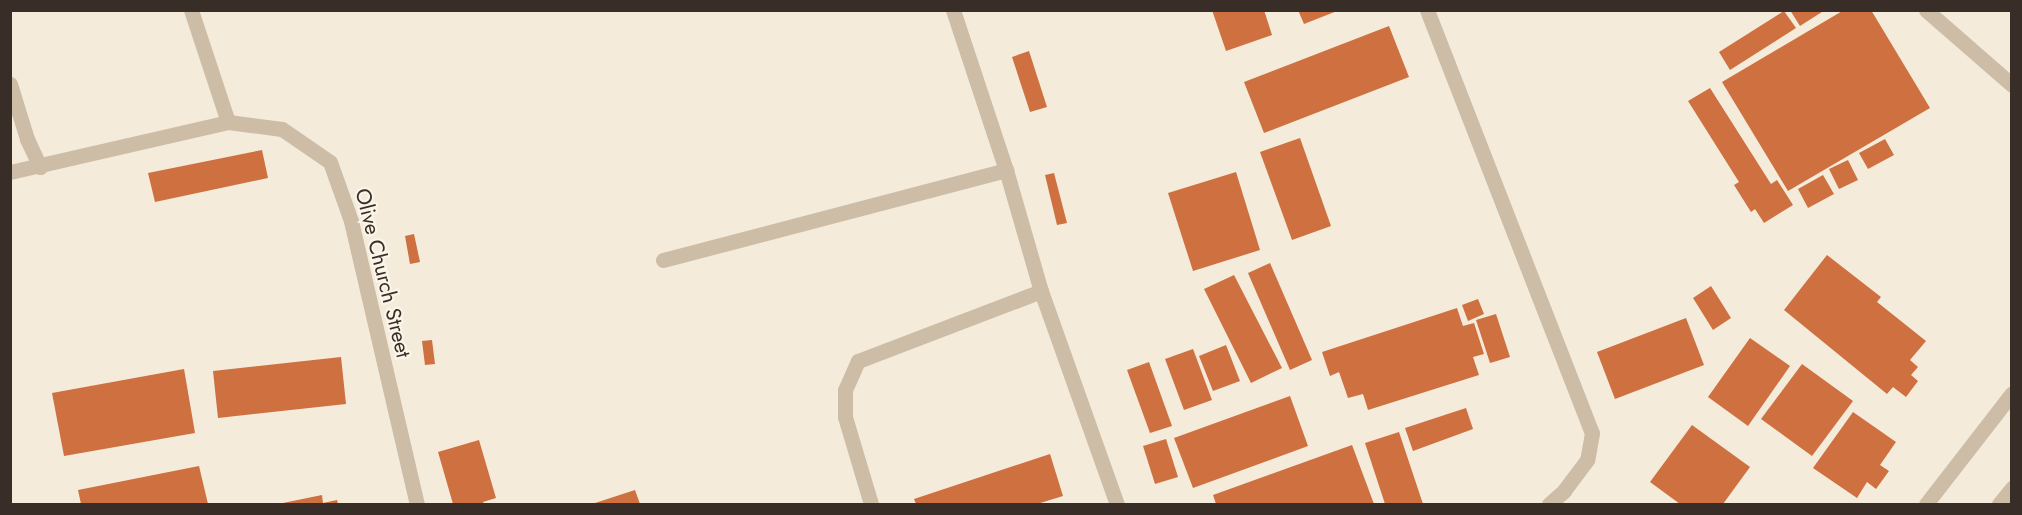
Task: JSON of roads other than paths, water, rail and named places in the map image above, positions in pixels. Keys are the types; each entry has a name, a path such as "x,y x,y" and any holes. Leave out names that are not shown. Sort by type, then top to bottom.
{"street":[{"path":"10,172 40,167 228,122 191,10"},
{"path":"953,10 1006,170 1041,291 1117,504"},
{"path":"1427,10 1592,433 1587,460 1564,490 1549,504"},
{"path":"1926,10 2012,85"},
{"path":"10,84 27,139 40,167"},
{"name":"Olive Church Street","path":"228,122 282,129 330,162 351,221 417,504"},
{"path":"663,260 1006,170"},
{"path":"871,504 845,417 845,390 858,361 908,339 1041,291"},
{"path":"1926,504 2012,393"},
{"path":"1999,504 2012,488"}]}
